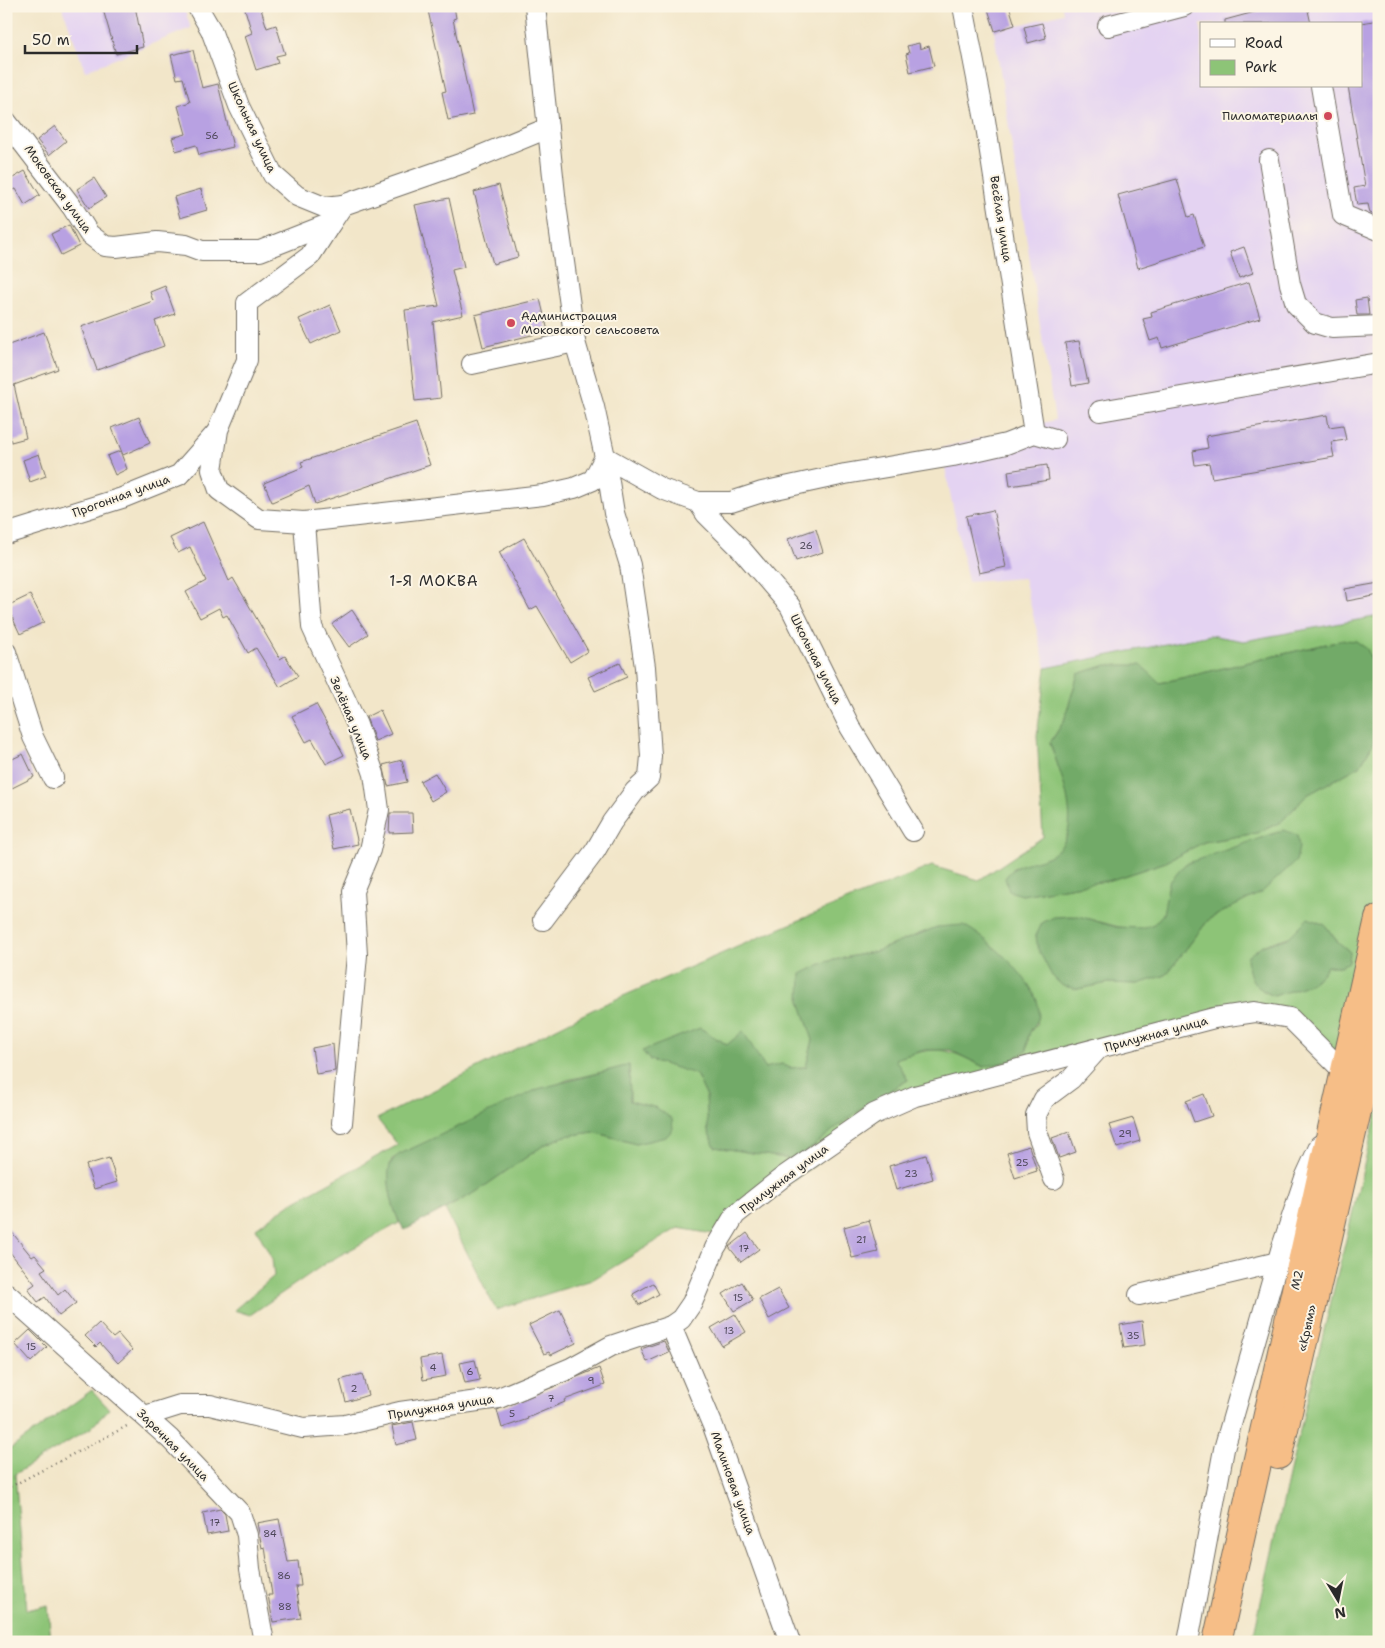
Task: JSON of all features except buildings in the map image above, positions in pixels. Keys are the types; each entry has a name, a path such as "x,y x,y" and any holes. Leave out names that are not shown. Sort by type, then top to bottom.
{"highway":[{"name":"М2","path":"1217,1642 1379,919"},
{"name":"«Крым»","path":"1236,1642 1379,1015"}],"street":[{"name":"Школьная улица","path":"197,6 211,30 239,106 273,175 297,196 324,207 343,205 463,163 548,128"},
{"path":"535,6 556,204 575,342 594,407 605,457 614,513 630,565 645,667 651,756 649,778 635,791 612,822 595,851 543,920"},
{"name":"Весёлая улица","path":"963,6 985,120 1034,433"},
{"path":"1108,26 1184,6"},
{"path":"1321,88 1343,216 1379,230"},
{"name":"Моковская улица","path":"6,121 72,207 89,234 105,246 116,247 158,242 186,245 202,251 260,251 331,223"},
{"path":"1269,160 1290,284 1296,304 1315,323 1332,328 1379,326"},
{"path":"343,205 310,256 247,302 247,360 218,430 212,470 219,490 259,519 304,522 543,495 574,488 593,480 605,457"},
{"path":"472,364 575,342"},
{"path":"1100,412 1379,363"},
{"name":"Прогонная улица","path":"6,534 122,498 179,475 218,430"},
{"path":"605,457 662,489 698,502 731,502 762,492 845,474 998,446 1034,433 1055,439"},
{"name":"Школьная улица","path":"698,502 706,514 741,549 790,606 850,727 913,831"},
{"name":"Зелёная улица","path":"304,522 312,627 356,724 374,774 379,810 370,850 353,891 357,955 342,1123"},
{"path":"6,652 33,737 52,778"},
{"name":"Прилужная улица","path":"145,1416 180,1405 210,1405 303,1428 345,1425 400,1412 499,1398 571,1368 611,1346 671,1326 681,1319 692,1303 716,1248 735,1215 783,1177 874,1114 915,1096 1214,1018 1255,1012 1290,1018 1344,1072"},
{"path":"1054,1179 1037,1132 1036,1115 1044,1099 1071,1079 1099,1048"},
{"path":"1188,1642 1224,1449 1278,1262 1305,1178 1324,1134 1330,1131"},
{"path":"1139,1295 1278,1262"},
{"name":"Заречная улица","path":"6,1293 170,1439 240,1513 247,1535 250,1569 264,1642"},
{"name":"Малиновая улица","path":"671,1326 713,1426 790,1642"}],"path":[{"path":"6,1489 145,1416"}],"shaded area":[{"path":"62,6 183,6 191,28 85,71"},
{"path":"1062,6 1379,6 1379,616 1244,641 1210,635 1046,668 1024,578 968,582 941,448 1055,420 994,32 1063,13"}],"green space":[{"path":"1379,616 1379,712 1377,678 1371,657 1355,643 1343,640 1160,683 1078,674 1064,721 1050,743 1069,803 1068,833 1062,846 1050,856 1013,868 1022,895 1111,880 1166,862 1204,842 1257,833 1281,822 1307,795 1360,766 1375,740 1379,714 1379,926 1346,1067 1275,1006 913,1093 719,1235 678,1228 592,1280 496,1310 445,1209 476,1192 544,1145 565,1136 594,1132 636,1144 657,1108 630,1101 629,1066 567,1080 392,1159 389,1183 399,1223 326,1263 250,1315 234,1310 274,1276 272,1259 256,1228 290,1204 398,1145 377,1119 600,1006 809,916 932,866 979,880 1043,837 1037,735 1046,668 1210,635 1244,641","holes":["1169,883 1262,892 1209,919 1166,975 1137,984 1108,983 1078,989 1063,986 1052,976 1036,936 1048,921 1063,916 1081,917 1119,927 1137,929 1152,926 1163,914","1325,925 1336,940 1350,952 1341,966 1327,966 1323,973 1311,982 1297,989 1274,996 1263,991 1261,946","937,927 1038,1023 1029,1033 1027,1050 984,1067 959,1055 940,1050 931,1050 894,1059 908,1080 850,1117 797,1160 715,1147 708,1131 706,1095 696,1074 700,1028 727,1045 743,1032 765,1069 782,1064 790,1068 806,1067 813,1040 800,1001 825,962 877,951"]},
{"path":"1343,640 1356,641 1367,649 1377,673 1379,714 1375,740 1360,766 1307,795 1281,822 1257,833 1204,842 1166,862 1111,880 1022,895 1009,891 1005,878 1010,872 1015,868 1049,856 1061,846 1067,834 1070,819 1068,803 1065,787 1050,743 1064,721 1078,674 1106,665 1141,665 1160,683"},
{"path":"1284,830 1297,835 1299,847 1296,861 1262,892 1209,919 1166,975 1138,984 1108,983 1078,989 1063,986 1052,976 1038,949 1036,936 1042,923 1054,917 1079,916 1116,927 1142,928 1154,924 1163,914 1169,883 1185,864"},
{"path":"1308,918 1325,925 1336,940 1350,952 1349,962 1341,966 1327,966 1318,978 1297,989 1274,996 1267,993 1253,981 1247,957 1261,946 1288,938"},
{"path":"963,925 985,939 1010,962 1031,988 1037,1001 1039,1012 1038,1020 1028,1037 1027,1050 1010,1061 984,1067 950,1050 925,1050 895,1059 908,1080 850,1117 797,1160 715,1147 708,1131 706,1095 696,1074 650,1060 642,1051 700,1028 727,1045 743,1031 765,1068 782,1064 790,1068 806,1067 813,1040 800,1001 801,974 825,962 877,951 937,927"},
{"path":"629,1065 630,1101 657,1108 672,1119 673,1129 666,1137 636,1144 594,1132 565,1136 544,1145 476,1192 405,1230 401,1225 394,1209 389,1180 390,1165 398,1155 538,1089"},
{"path":"1379,1103 1379,1642 1252,1642 1290,1471"},
{"path":"92,1390 109,1409 91,1428 15,1474 27,1610 48,1605 51,1642 6,1642 6,1452"}],"place":[{"name":"Пиломатериалы","path":"1328,116"},
{"name":"Администрация Моковского сельсовета","path":"511,323"}],"district":[{"name":"1-Я МОКВА","path":"434,581"}]}
